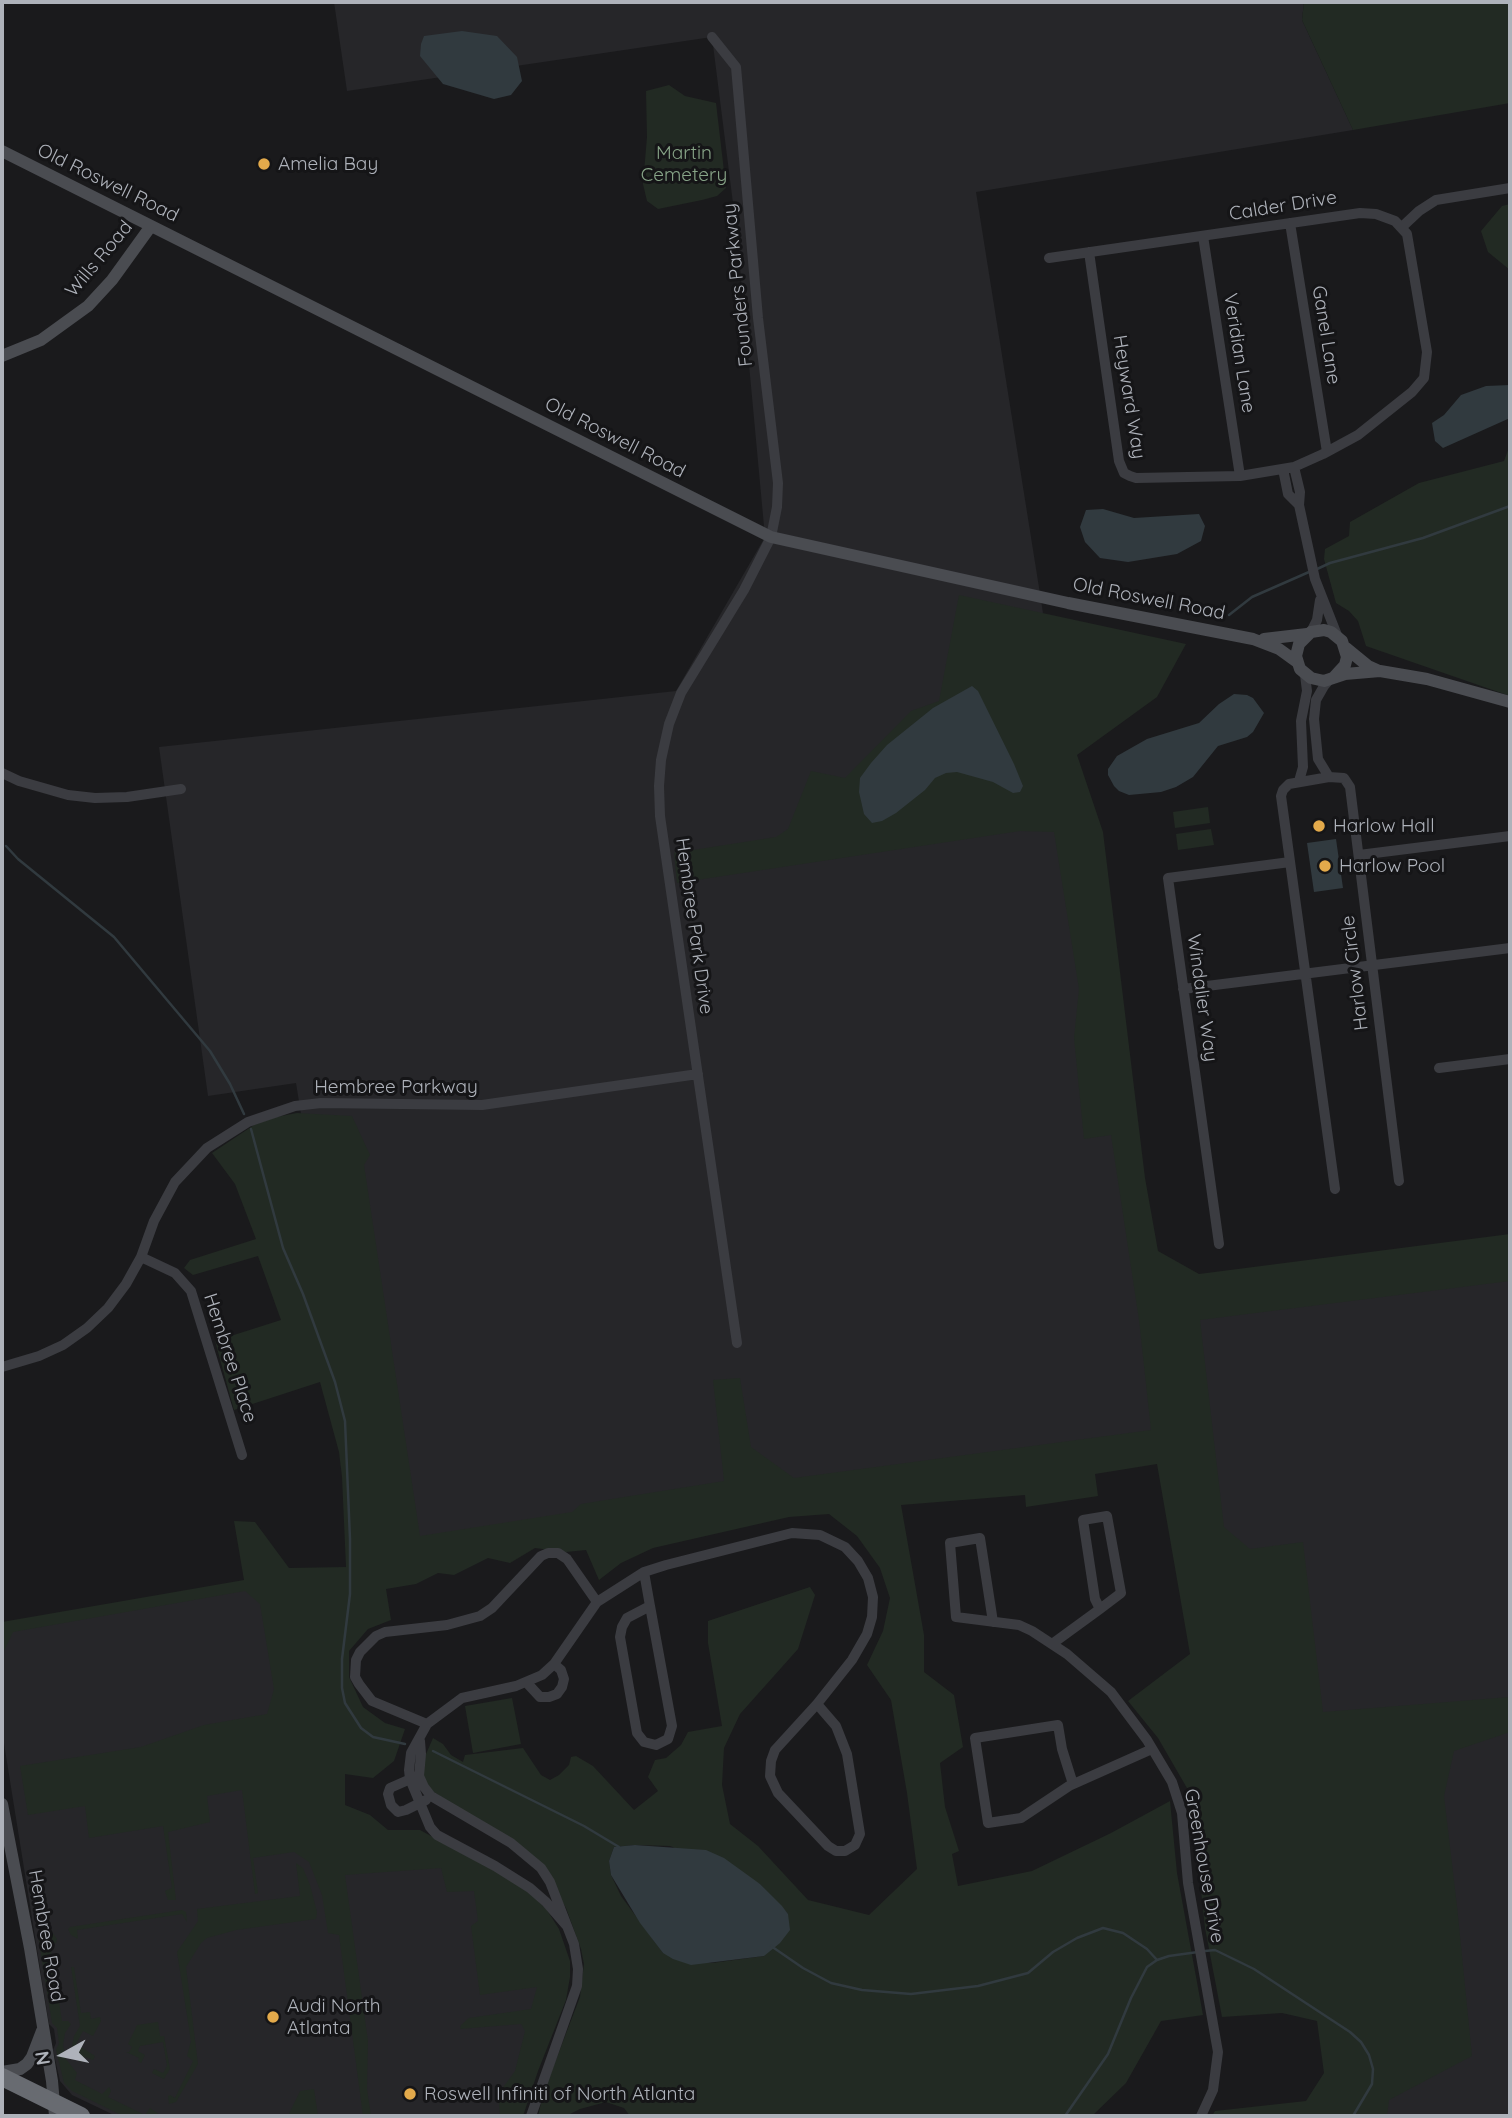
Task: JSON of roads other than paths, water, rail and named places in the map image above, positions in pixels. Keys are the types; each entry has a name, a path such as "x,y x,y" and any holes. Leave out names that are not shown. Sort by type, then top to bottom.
{"highway":[{"path":"2,2077 54,2110 81,2116"}],"street":[{"name":"Founders Parkway","path":"712,37 736,66 758,318 778,483 771,537"},
{"name":"Old Roswell Road","path":"2,151 771,537 1068,603 1253,639 1279,649 1297,663 1305,675"},
{"path":"1402,227 1436,200 1510,188"},
{"name":"Calder Drive","path":"1049,258 1367,212 1395,221 1402,227"},
{"name":"Ganel Lane","path":"1290,223 1326,453"},
{"name":"Wills Road","path":"2,356 41,340 88,306 112,280 151,226"},
{"name":"Heyward Way","path":"1088,252 1119,461 1124,473 1136,478 1240,476 1294,467 1326,453 1358,435 1402,401 1419,384 1426,370 1427,352 1409,243 1402,227"},
{"name":"Veridian Lane","path":"1203,236 1240,476"},
{"path":"1294,467 1300,492 1299,505 1320,596 1337,635 1346,648 1368,666 1380,671 1427,679 1510,702"},
{"path":"1283,469 1288,494 1299,505"},
{"name":"Hembree Park Drive","path":"737,1343 660,816 659,786 661,760 669,724 681,693 744,590 771,537"},
{"path":"1297,663 1298,644 1317,620 1320,596"},
{"name":"Old Roswell Road","path":"1253,639 1286,638 1324,630 1337,635"},
{"path":"1332,678 1345,665 1346,648"},
{"path":"1299,781 1303,767 1301,721 1307,691 1305,675 1317,680 1380,671"},
{"name":"Harlow Circle","path":"1332,678 1324,685 1316,700 1314,719 1318,759 1329,776 1344,778 1350,787 1398,1181"},
{"path":"2,773 19,781 68,795 95,798 127,797 181,789"},
{"path":"1329,776 1286,786 1281,796 1335,1189"},
{"path":"1359,855 1510,836"},
{"name":"Windalier Way","path":"1219,1244 1168,878 1290,862"},
{"path":"1183,989 1510,948"},
{"path":"1439,1068 1510,1059"},
{"name":"Hembree Parkway","path":"2,1367 39,1356 63,1345 87,1328 108,1308 126,1284 141,1257 162,1204 189,1165 226,1133 270,1112 321,1103 482,1105 698,1074"},
{"name":"Hembree Place","path":"141,1257 175,1273 191,1291 242,1455"},
{"path":"1052,1644 1100,1609 1121,1593 1107,1516 1083,1520 1095,1599 1100,1609"},
{"path":"566,1925 530,1888 437,1835 430,1827 414,1778 421,1754 420,1741 427,1724 462,1698 527,1683 542,1675 554,1664 597,1602 644,1572 792,1533 820,1535 845,1548 859,1561 868,1578 873,1597 872,1617 867,1634 852,1660 775,1750 771,1761 770,1776 778,1793 828,1846 836,1851 845,1851 855,1845 860,1834 847,1754 836,1726 817,1703"},
{"name":"Greenhouse Drive","path":"993,1622 980,1538 950,1543 956,1617 993,1622 1019,1625 1052,1644 1111,1692 1153,1749 1178,1796 1188,1883 1217,2044 1217,2072 1213,2090 1201,2116"},
{"path":"427,1724 372,1701 359,1684 355,1676 356,1660 376,1636 385,1632 447,1625 480,1616 492,1608 541,1556 548,1553 558,1553 567,1559 597,1602"},
{"path":"644,1572 672,1726 668,1739 656,1745 644,1742 637,1733 620,1637 628,1618 650,1606"},
{"path":"527,1683 540,1697 549,1698 557,1694 564,1679 561,1670 554,1664"},
{"path":"1073,1784 1058,1725 975,1738 988,1823 1021,1818 1073,1784 1153,1749"},
{"path":"414,1778 431,1796 511,1843 541,1868 550,1882 577,1955 577,1986 531,2116"},
{"path":"414,1778 390,1788 388,1800 394,1809 398,1811 421,1803 431,1796"},
{"name":"Hembree Road","path":"2,1804 30,1948 54,2110"},
{"path":"2,2072 20,2069 27,2064 43,2028"}],"waterway":[{"path":"1315,570 1330,563 1423,538 1510,506"},
{"path":"1229,615 1252,597 1309,572"},
{"path":"6,846 18,859 114,937 210,1051 244,1114"},
{"path":"251,1129 283,1248 335,1382 345,1421 350,1539 350,1594 342,1659 345,1703 361,1728 373,1737 405,1744"},
{"path":"433,1751 584,1826 619,1847"},
{"path":"771,1946 831,1983 862,1990 911,1994 978,1986 1028,1973 1053,1952 1077,1938 1103,1928 1123,1933 1147,1949 1157,1960"},
{"path":"1205,1951 1215,1950 1254,1969 1361,2042 1373,2069 1372,2084 1353,2116"},
{"path":"1065,2116 1108,2054 1147,1967 1169,1956 1198,1952"}],"place":[{"name":"Amelia Bay","path":"264,164"},
{"name":"Harlow Hall","path":"1319,826"},
{"name":"Harlow Pool","path":"1325,866"},
{"name":"Audi North Atlanta","path":"273,2017"},
{"name":"Roswell Infiniti of North Atlanta","path":"410,2094"}],"park label":[{"name":"Martin Cemetery","path":"684,164"}]}
